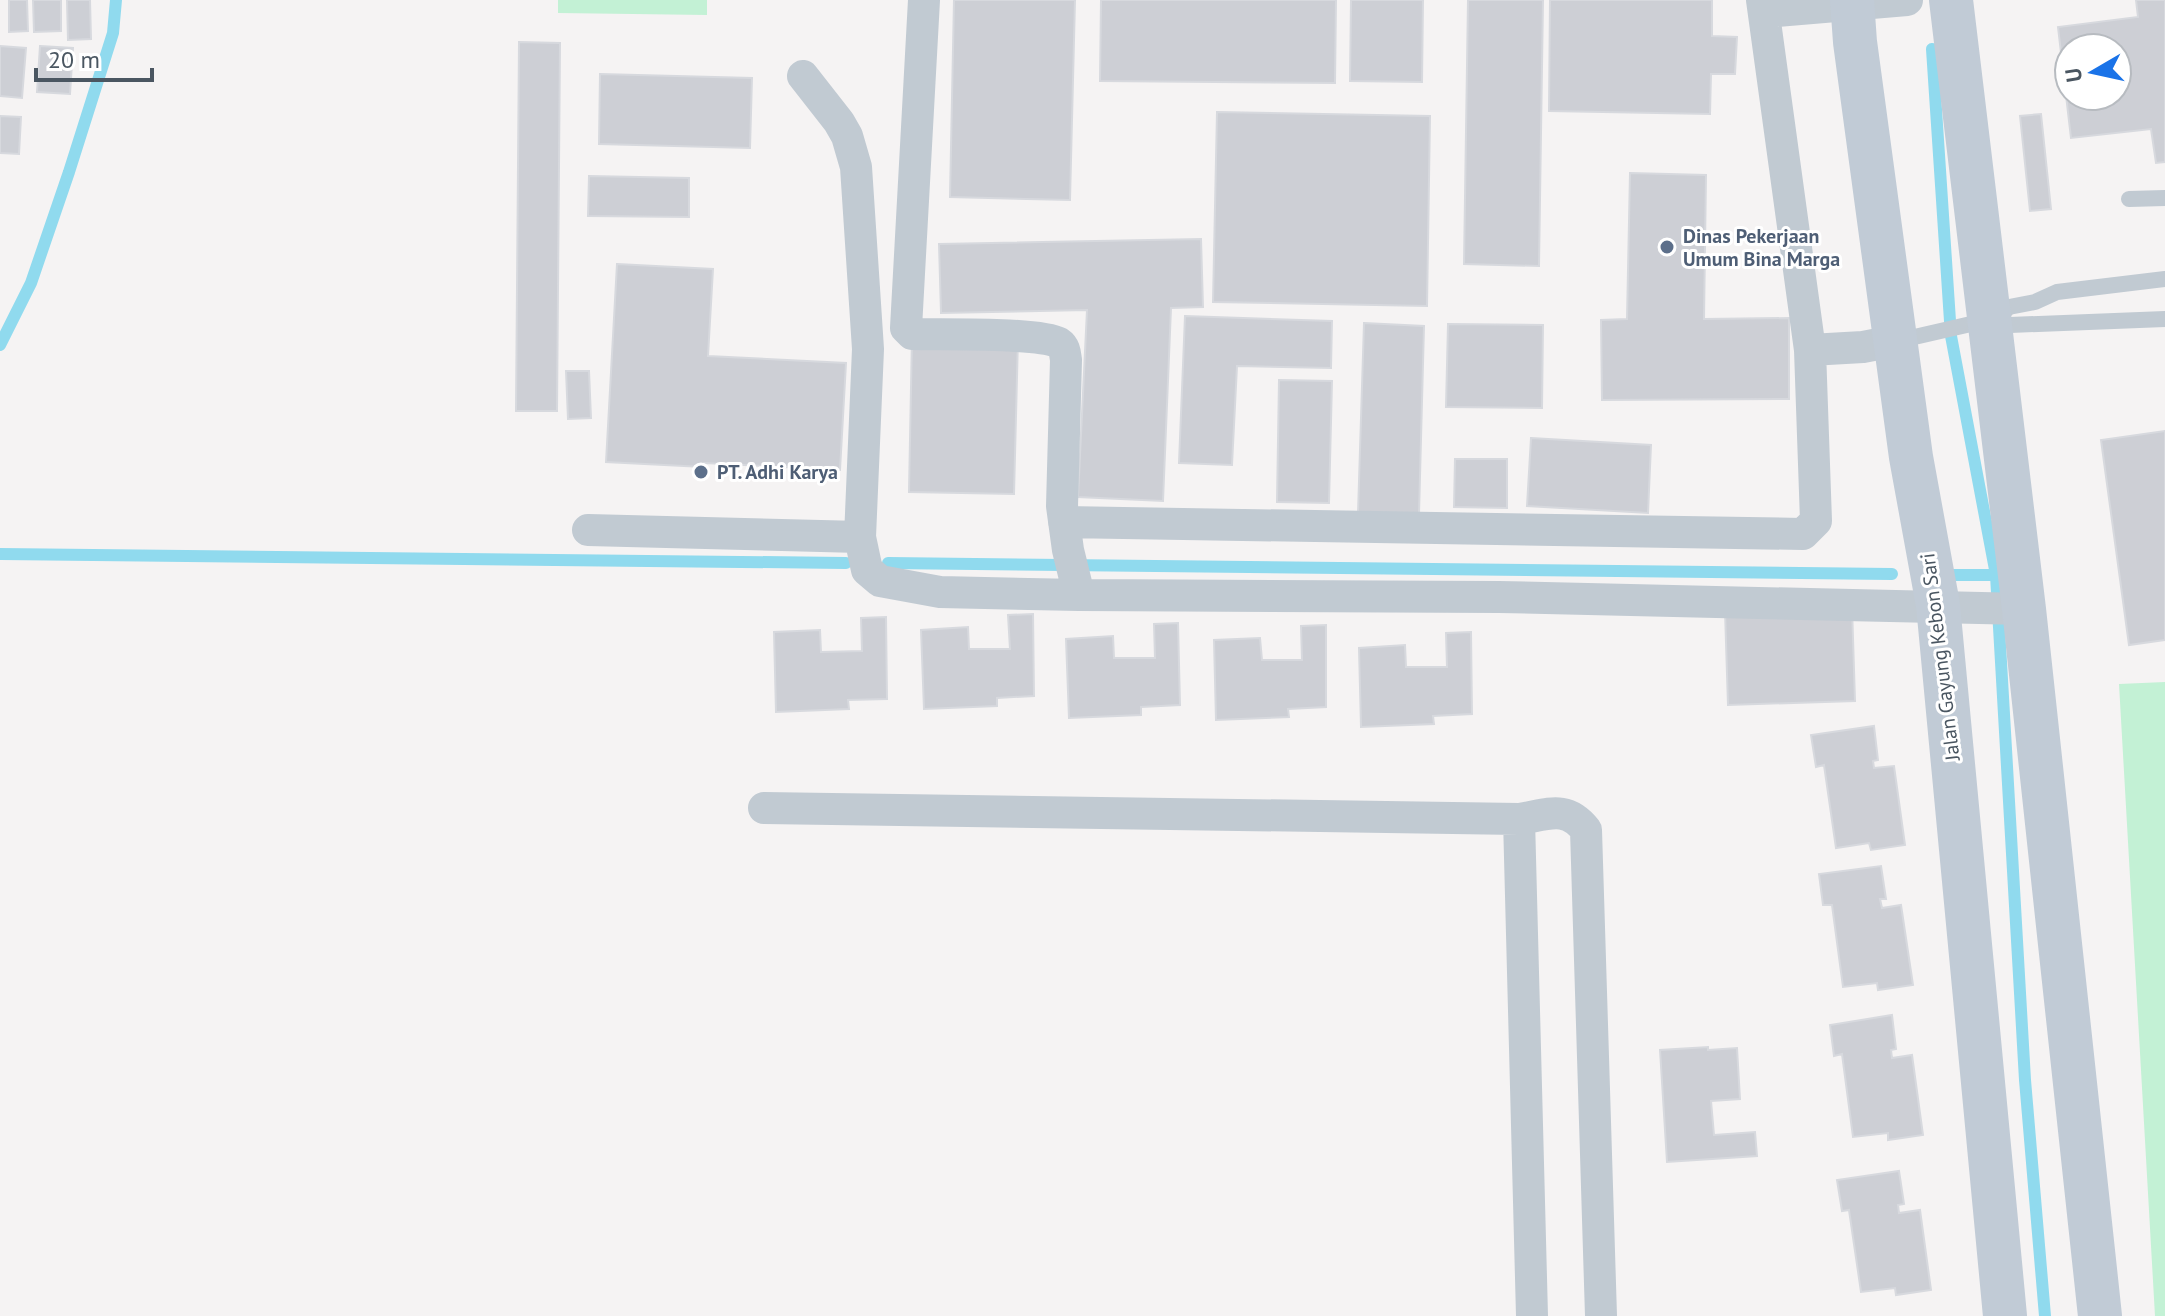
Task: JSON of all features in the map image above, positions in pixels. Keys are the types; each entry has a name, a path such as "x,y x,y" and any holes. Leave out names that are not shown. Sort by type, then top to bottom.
{"main road":[{"path":"1951,0 1996,318 2012,609 2100,1316"},
{"name":"Jalan Gayung Kebon Sari","path":"1872,1 1855,42 1907,338 1911,457 1945,606 2005,1316"}],"street":[{"path":"924,0 906,328 912,334 1018,337 1062,346 1066,360 1062,506 1078,589"},
{"path":"1066,536 1803,534 1816,521 1810,350 1763,6 1872,1"},
{"path":"803,76 839,122 847,136 856,167 868,349 860,537 867,570 880,581 940,592 1078,589 2012,609"},
{"path":"1810,350 1863,347 1907,338"},
{"path":"588,530 860,537"},
{"path":"764,808 1519,819 1566,813 1577,819 1586,830 1601,1316"},
{"path":"1519,819 1532,1316"}],"lane":[{"path":"2129,199 2165,198"},
{"path":"1907,338 1996,318 2057,292 2165,279"},
{"path":"1996,318 2062,324 2165,319"}],"green space":[{"path":"558,0 707,0 707,15 558,13"},
{"path":"2165,682 2165,1316 2155,1316 2119,684"}],"building":[{"path":"9,0 27,0 28,31 9,32"},
{"path":"33,0 61,0 61,31 34,32"},
{"path":"67,0 90,0 91,39 68,40"},
{"path":"954,0 1075,0 1070,200 950,197"},
{"path":"1101,0 1336,0 1335,83 1100,81"},
{"path":"1351,0 1423,0 1422,82 1350,81"},
{"path":"1468,0 1543,0 1539,266 1464,264"},
{"path":"1550,0 1712,0 1712,36 1737,37 1735,74 1711,74 1710,114 1549,111"},
{"path":"2136,0 2165,0 2165,162 2156,163 2151,129 2071,138 2068,112 2133,112 2133,32 2059,32 2058,27 2138,17"},
{"path":"519,42 560,43 557,411 516,411"},
{"path":"0,46 26,48 22,98 0,96"},
{"path":"40,46 73,48 70,94 37,92"},
{"path":"600,74 752,78 750,148 599,144"},
{"path":"1217,112 1430,116 1427,306 1213,302"},
{"path":"2041,114 2051,209 2030,211 2020,116"},
{"path":"0,116 21,117 19,154 0,153"},
{"name":"Dinas Pekerjaan Umum Bina Marga","path":"1630,173 1706,175 1704,319 1789,318 1789,399 1602,400 1601,320 1627,319"},
{"path":"589,176 689,178 689,217 588,216"},
{"path":"1201,239 1203,307 1171,308 1163,501 1078,497 1087,310 941,313 939,244"},
{"path":"617,264 713,269 708,356 846,363 840,470 606,462"},
{"path":"1185,316 1332,321 1331,368 1237,366 1232,465 1179,463"},
{"path":"1364,323 1424,326 1419,514 1358,513"},
{"path":"1448,324 1543,325 1542,408 1446,407"},
{"path":"912,336 1018,338 1014,494 909,492"},
{"path":"566,371 589,371 591,418 568,419"},
{"path":"1279,380 1332,381 1329,503 1277,502"},
{"path":"2165,431 2165,640 2129,645 2101,440"},
{"path":"1531,438 1651,445 1648,513 1527,506"},
{"path":"1455,459 1507,459 1507,508 1454,507"},
{"path":"1852,607 1855,701 1728,705 1725,611"},
{"path":"1033,614 1034,696 997,698 997,706 924,709 921,630 968,627 969,649 1010,649 1008,615"},
{"path":"886,617 887,699 848,700 849,709 776,712 774,632 820,630 821,652 862,651 861,618"},
{"path":"1178,623 1180,705 1141,707 1141,715 1069,718 1066,639 1113,636 1114,658 1155,658 1154,624"},
{"path":"1326,625 1326,707 1288,709 1289,717 1216,720 1214,640 1260,638 1262,660 1302,660 1301,626"},
{"path":"1471,632 1472,714 1433,716 1434,724 1361,727 1359,648 1405,645 1406,667 1447,667 1446,633"},
{"path":"1874,726 1878,760 1873,761 1874,768 1894,766 1905,845 1871,850 1869,843 1836,848 1824,765 1816,767 1811,735"},
{"path":"1881,866 1886,899 1880,899 1882,908 1901,905 1913,985 1878,990 1877,983 1843,987 1832,905 1823,905 1819,874"},
{"path":"1892,1015 1896,1049 1891,1050 1892,1058 1912,1055 1923,1135 1888,1140 1888,1133 1853,1137 1842,1054 1834,1056 1830,1025"},
{"path":"1708,1047 1708,1050 1737,1048 1740,1099 1711,1101 1714,1135 1755,1132 1757,1156 1667,1162 1660,1050"},
{"path":"1899,1171 1904,1204 1898,1205 1899,1213 1920,1210 1931,1290 1896,1295 1895,1288 1861,1292 1849,1210 1842,1211 1837,1180"}],"waterway":[{"path":"0,345 31,283 69,172 113,33 116,0"},
{"path":"1932,49 1951,336 1996,575 2025,1080 2045,1316"},
{"path":"0,554 846,563"},
{"path":"888,563 1892,574"},
{"path":"1951,575 1996,575"}],"place":[{"name":"Dinas Pekerjaan Umum Bina Marga","path":"1667,247"},
{"name":"PT. Adhi Karya","path":"701,472"}]}
